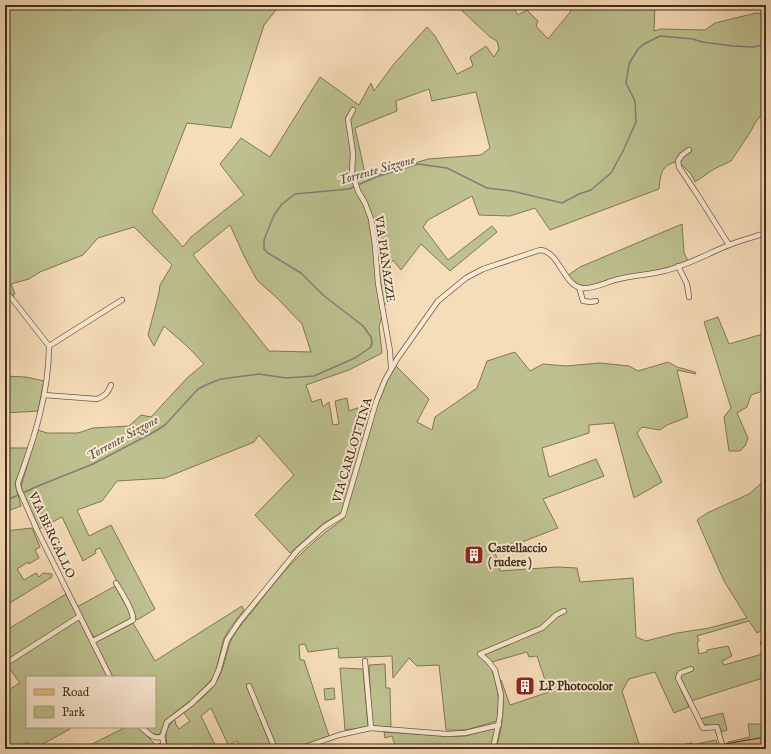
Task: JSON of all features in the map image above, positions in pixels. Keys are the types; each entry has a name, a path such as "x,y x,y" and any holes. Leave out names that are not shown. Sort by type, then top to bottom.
{"main road":[{"path":"722,749 766,741"}],"street":[{"name":"VIA PIANAZZE","path":"353,110 348,119 353,153 352,173 358,191 371,219 378,283 390,351 391,368"},
{"path":"689,150 682,155 678,161 679,167 728,245"},
{"path":"579,287 590,288 619,279 669,270 745,238 766,233"},
{"name":"VIA CARLOTTINA","path":"162,737 167,722 191,704 212,683 219,669 227,640 239,622 297,551 324,527 343,515 376,402 384,380 438,301 472,275 483,269 540,250 551,254 572,282 579,287 583,301 596,301"},
{"path":"678,266 687,284 689,296"},
{"path":"5,292 49,346 122,300"},
{"name":"VIA BERGALLO","path":"49,346 49,358 44,395 37,429 18,484 36,530 110,676"},
{"path":"44,395 97,399 104,396 108,392 111,385"},
{"path":"92,641 133,620 134,616 116,583"},
{"path":"493,749 502,708 501,695 495,670 480,654 542,628 556,615 564,611"},
{"path":"5,664 80,616"},
{"path":"365,661 371,728"},
{"path":"691,669 680,673 678,678 703,728 717,727 722,749"},
{"path":"249,686 274,749"},
{"path":"299,749 339,735 371,728 460,734 499,725"},
{"path":"142,728 152,737 162,737 164,747 152,749"}],"green space":[{"path":"5,5 280,5 264,25 231,128 187,123 152,212 183,247 191,237 244,195 220,164 241,138 270,157 320,77 359,105 371,83 374,91 393,65 427,27 435,36 457,74 473,66 470,57 486,46 494,57 499,49 497,41 490,37 456,5 519,5 514,9 518,15 527,10 538,21 536,26 548,39 571,11 566,5 655,5 654,31 661,29 705,30 715,23 756,13 766,14 766,117 763,113 731,161 714,169 695,182 691,174 678,161 672,163 663,170 661,174 659,189 550,230 535,208 510,216 479,215 472,196 428,220 423,227 448,260 492,226 497,232 450,271 421,244 401,270 393,260 385,271 387,296 379,327 382,353 349,370 306,385 312,402 321,399 323,407 329,402 333,425 339,424 335,401 347,398 349,411 360,407 356,416 363,419 370,404 373,405 351,484 341,513 324,523 290,553 255,515 294,475 259,435 254,442 165,478 117,481 102,501 77,510 89,536 111,525 155,609 137,620 100,548 95,550 96,553 83,561 62,517 39,529 24,497 21,486 38,430 47,433 78,433 93,428 129,426 141,415 151,417 188,377 204,364 188,347 164,326 154,346 148,335 160,285 172,265 134,227 98,238 83,255 40,272 29,279 11,284 15,294 12,297 5,289","holes":["429,89 432,101 476,92 490,148 481,155 428,159 366,178 355,128 397,111 396,101","230,225 257,280 302,324 311,352 269,351 193,255"]},
{"path":"682,224 684,253 689,262 590,288 577,286 567,276 580,267"},
{"path":"718,317 729,344 766,333 766,390 751,395 747,407 737,413 748,438 745,446 740,451 729,451 724,417 731,408 704,322"},
{"path":"515,352 530,371 543,364 566,366 600,363 629,366 638,371 668,362 677,367 695,372 696,374 677,370 688,417 667,425 660,430 642,427 637,433 662,482 634,498 614,423 589,425 589,433 542,448 549,477 596,459 604,476 543,499 558,528 522,542 494,548 500,571 557,567 577,568 580,582 633,578 636,637 646,641 677,633 709,628 747,618 724,581 697,520 707,513 749,494 766,479 766,628 757,633 749,621 697,636 699,641 697,642 699,654 707,652 707,650 728,646 732,656 722,661 724,665 766,653 766,677 691,701 682,680 678,683 689,707 674,713 655,672 629,679 622,691 640,747 637,749 563,749 561,745 544,749 496,749 503,714 499,680 501,680 510,705 549,692 537,656 529,657 527,652 492,662 490,664 498,692 499,706 497,721 466,730 446,730 439,665 417,666 409,658 393,678 392,656 339,658 338,648 308,652 305,644 299,645 300,660 304,660 329,736 292,749 276,749 249,691 272,749 241,749 237,741 231,744 233,749 230,749 211,708 201,716 217,749 167,749 166,731 174,719 179,729 190,721 183,712 201,699 216,683 222,670 230,642 240,627 273,584 294,561 317,539 344,517 371,420 378,400 395,365 429,399 417,422 432,430 435,417 477,388 487,361"},
{"path":"5,376 26,377 44,381 38,411 5,413"},
{"path":"5,448 28,448 15,484 21,506 5,512"},
{"path":"32,528 40,547 35,550 39,558 29,564 28,562 17,569 24,580 36,573 39,577 43,573 52,574 52,577 5,606 5,531"},
{"path":"115,586 132,616 131,618 97,637 93,636 77,607"},
{"path":"66,594 107,676 26,676 26,728 70,729 34,749 31,749 28,742 15,749 5,749 5,692 20,683 7,665 5,667 5,619 10,628"},
{"path":"242,606 244,610 224,638 216,670 212,679 193,699 173,714 159,735 154,735 144,728 156,728 156,676 112,676 95,642 133,623 155,661"},
{"path":"385,664 386,688 390,688 391,727 372,726 369,665"},
{"path":"340,668 363,669 368,727 345,730"},
{"path":"334,688 335,699 325,700 324,689"},
{"path":"723,713 727,730 721,732 719,725 705,725 700,719"},
{"path":"748,724 766,724 766,737 727,744 728,742 750,737"},
{"path":"124,728 139,728 156,745 148,749 82,749"},
{"path":"496,728 490,749 396,749 392,736 385,738 384,732 466,736"},
{"path":"716,740 717,745 697,749 687,749 686,744 692,743 692,745"}],"waterway":[{"name":"Torrente Sizzone","path":"5,501 93,464 154,432 165,425 198,389 208,384 221,379 259,374 286,378 314,376 355,358 371,347 371,337 363,326 323,295 301,273 264,249 264,240 274,215 282,204 295,194 349,189 376,177 418,164 447,168 487,188 512,191 562,203 579,194 591,190 611,173 623,151 636,122 635,101 626,83 629,64 638,49 644,44 660,36 693,39 702,42 733,46 753,47 766,44"}],"place":[{"name":"Castellaccio ( rudere )","path":"474,555"},
{"name":"LP Photocolor","path":"525,686"}]}
